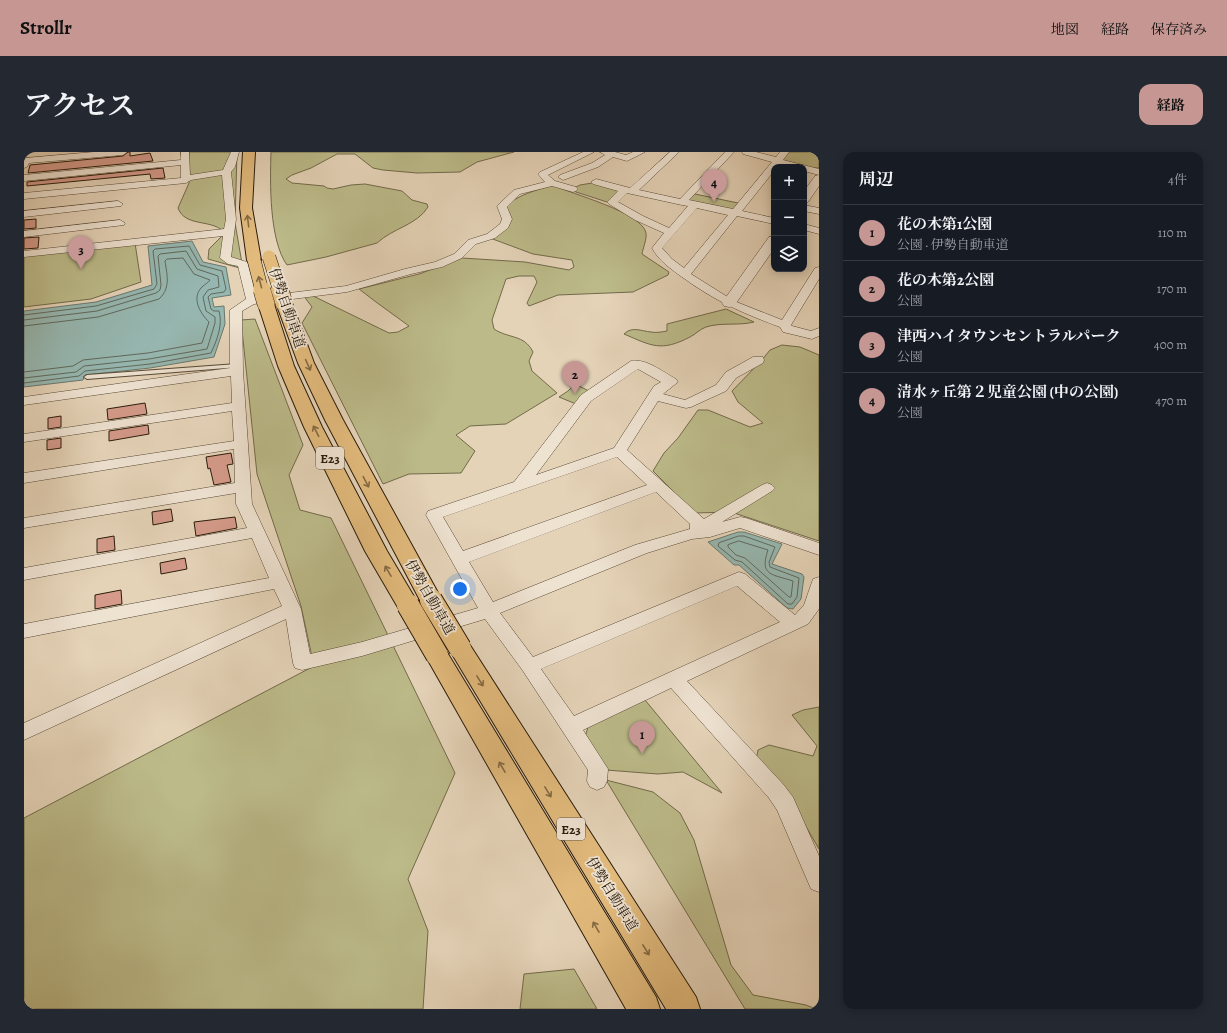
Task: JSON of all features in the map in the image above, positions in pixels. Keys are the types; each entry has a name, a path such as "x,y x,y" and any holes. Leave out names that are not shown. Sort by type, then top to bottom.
{"highway":[{"name":"伊勢自動車道","path":"248,152 246,208 254,260 286,366 313,427 376,551 408,605 448,651 684,1009"},
{"name":"伊勢自動車道","path":"268,251 267,303 306,363 334,420 431,600 448,651 644,1009"}],"street":[{"path":"24,165 26,161 123,152"},
{"path":"185,152 186,178"},
{"path":"24,196 186,180 186,178 226,172 230,167 235,152"},
{"path":"573,189 552,183 545,178 543,174 590,152"},
{"path":"563,177 595,165 608,153 627,158 641,152"},
{"path":"670,232 639,218 612,202 675,152"},
{"path":"682,202 730,152"},
{"path":"746,152 786,164"},
{"path":"685,274 785,152"},
{"path":"24,178 185,162"},
{"path":"807,169 819,172"},
{"path":"226,172 231,212 225,258 232,262 243,264 267,303"},
{"path":"807,195 819,178"},
{"path":"596,182 771,220"},
{"path":"552,183 520,191 513,195 502,206 507,219 504,226 491,236 475,240 461,254 443,263 409,271 348,289 316,292 267,303 246,303 236,310 238,406 244,504 296,619 302,663 362,649 489,611 641,550 694,532 767,488"},
{"path":"117,186 122,243"},
{"path":"24,214 118,204"},
{"path":"695,204 657,248 666,260 729,303 785,325 787,329 812,335 819,332"},
{"path":"807,209 819,211"},
{"path":"24,234 120,223"},
{"path":"807,228 819,231"},
{"path":"24,254 229,232"},
{"path":"729,303 771,244"},
{"path":"785,325 819,270"},
{"path":"655,396 686,404 721,388 731,376 758,360"},
{"path":"520,486 586,398 621,373 636,364 671,382 659,389 619,450 520,486 434,515 489,611 529,666 598,768 597,780"},
{"path":"24,401 237,368"},
{"path":"24,438 238,406"},
{"path":"24,478 240,444"},
{"path":"619,450 698,522 694,532"},
{"path":"24,523 244,486"},
{"path":"460,559 658,486"},
{"path":"694,532 710,532 740,522 819,549"},
{"path":"24,574 257,532"},
{"path":"529,666 739,578 793,624"},
{"path":"24,631 280,582"},
{"path":"570,727 802,619 815,604 819,583"},
{"path":"24,732 292,609"},
{"path":"674,679 776,791 785,804 819,881"}],"lane":[{"path":"87,377 237,368"}],"shaded area":[{"path":"189,152 237,152 235,223 243,269 208,259 209,249 221,237 223,231 218,227 186,218 181,214 178,208 189,183"},
{"path":"271,152 514,152 477,162 460,172 417,173 373,168 355,154 337,154 311,168 292,175 286,179 292,183 324,186 333,189 365,184 402,191 412,200 427,204 428,207 418,218 377,243 326,257 287,265 281,254 274,226 271,194"},
{"path":"789,152 819,152 819,168 811,168 807,167 807,164 796,164 782,160"},
{"path":"592,183 620,191 607,202 570,190 580,185"},
{"path":"553,185 605,204 620,211 642,225 646,235 642,254 669,272 668,275 633,292 558,295 529,306 527,303 537,282 534,276 519,276 506,279 492,320 494,329 521,339 529,346 533,352 529,361 532,371 557,393 506,424 470,426 456,435 475,451 461,473 409,474 383,484 302,323 312,307 303,295 309,294 389,333 398,332 409,326 359,289 419,274 462,258 525,262 569,270 574,267 572,260 533,254 490,238 503,230 504,213 509,204 520,197"},
{"path":"695,194 738,203 733,210 690,202 688,200"},
{"path":"135,243 141,282 91,299 24,307 24,256"},
{"path":"726,309 754,322 706,327 680,342 664,346 657,346 642,342 624,334 630,330 655,332 667,331 667,324"},
{"path":"255,319 303,445 289,475 300,510 331,518 455,773 408,879 428,931 423,1009 24,1009 24,818 314,666 301,606 257,474 241,320"},
{"path":"782,345 800,347 819,355 819,541 731,512 695,513 653,471 664,453 678,438 698,410 708,410 750,427 763,423 738,402 732,391 770,350"},
{"path":"575,384 589,391 576,404 559,397 568,391"},
{"path":"645,700 722,793 683,772 658,774 606,770 585,737 588,727"},
{"path":"819,707 819,849 787,794 756,760 758,750 769,745 813,756 817,746 792,715 803,710"},
{"path":"606,780 653,792 680,813 694,840 731,965 753,995 806,1005 816,1009 745,1009"},
{"path":"574,969 597,1009 520,1009 524,974"}],"water":[{"path":"192,241 203,262 226,267 231,295 212,298 214,307 224,306 225,324 214,357 150,368 85,375 83,380 24,387 24,311 96,302 152,285 148,246"},
{"path":"738,532 744,532 782,544 772,564 802,574 804,577 801,599 793,609 787,608 739,565 734,565 708,542"}],"building":[{"path":"130,152 130,156 150,153 153,161 28,173 30,165 123,156"},
{"path":"163,168 165,178 151,179 150,174 27,186 27,182"},
{"path":"36,219 36,228 24,229 24,220"},
{"path":"39,237 38,248 24,249 24,238"},
{"path":"145,403 147,414 108,420 107,409"},
{"path":"61,416 61,427 48,429 48,418"},
{"path":"148,425 149,434 109,441 109,431"},
{"path":"61,438 61,448 47,450 47,440"},
{"path":"231,453 233,464 227,465 231,482 214,485 210,468 208,469 206,457"},
{"path":"171,509 173,521 153,525 152,512"},
{"path":"235,517 237,528 196,536 194,522"},
{"path":"114,536 115,550 97,553 97,539"},
{"path":"185,558 187,569 161,574 160,563"},
{"path":"121,590 122,604 95,609 95,595"}],"place":[{"name":"清水ヶ丘第２児童公園 (中の公園)","path":"714,202"},
{"name":"津西ハイタウンセントラルパーク","path":"81,269"},
{"name":"花の木第2公園","path":"575,394"},
{"name":"花の木第1公園","path":"642,754"}]}
